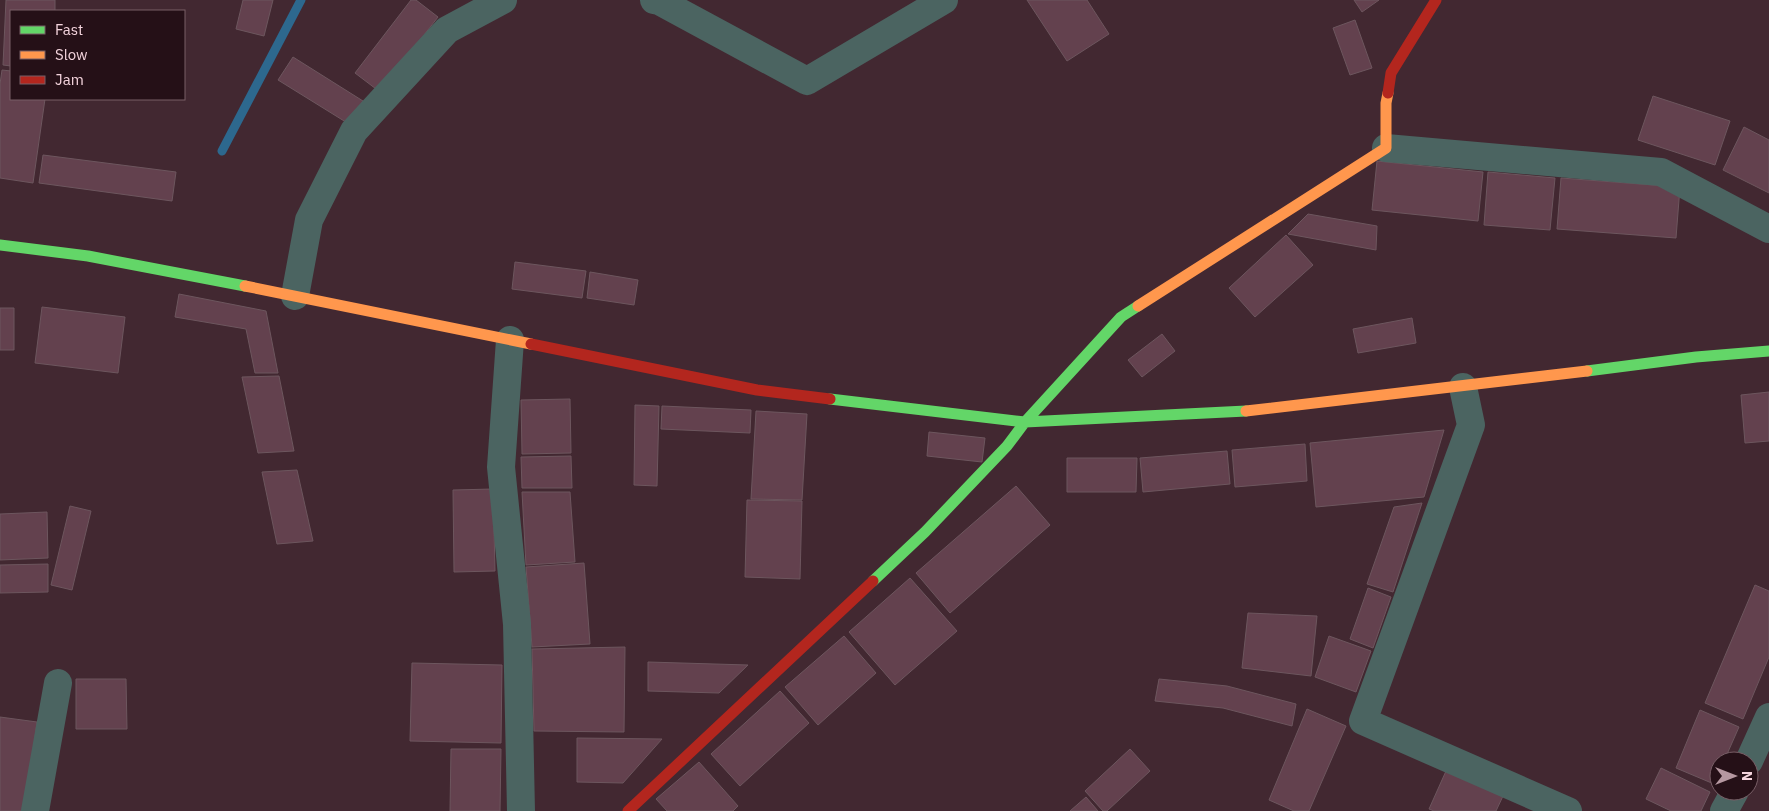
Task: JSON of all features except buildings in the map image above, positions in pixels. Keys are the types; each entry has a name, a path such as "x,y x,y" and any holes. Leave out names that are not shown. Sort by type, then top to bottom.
{"main road":[{"path":"628,811 925,532 1007,446 1026,422 1121,317 1386,148 1386,103 1391,73 1436,0"},
{"path":"0,245 88,256 757,390 1026,422 1233,413 1463,387 1696,357 1769,351"}],"street":[{"path":"295,296 310,220 354,131 447,30 503,0"},
{"path":"654,0 808,80 944,0"},
{"path":"1386,148 1661,172 1769,229"},
{"path":"510,340 501,467 517,624 521,811"},
{"path":"1463,387 1471,425 1363,721 1568,811"},
{"path":"36,811 58,683"},
{"path":"1754,751 1769,717"}],"waterway":[{"path":"222,151 301,0"}],"traffic: fast":[{"path":"0,245 88,256 245,286"},
{"path":"873,581 925,532 1007,446 1025,422 1121,317 1138,306"},
{"path":"1587,371 1696,357 1769,351"},
{"path":"830,399 1025,422 1246,411"}],"traffic: slow":[{"path":"1138,306 1386,148 1386,103 1388,93"},
{"path":"245,286 531,344"},
{"path":"1246,411 1587,371"}],"traffic: jam":[{"path":"1388,93 1391,73 1436,0"},
{"path":"531,344 757,390 830,399"},
{"path":"628,811 873,581"}]}
